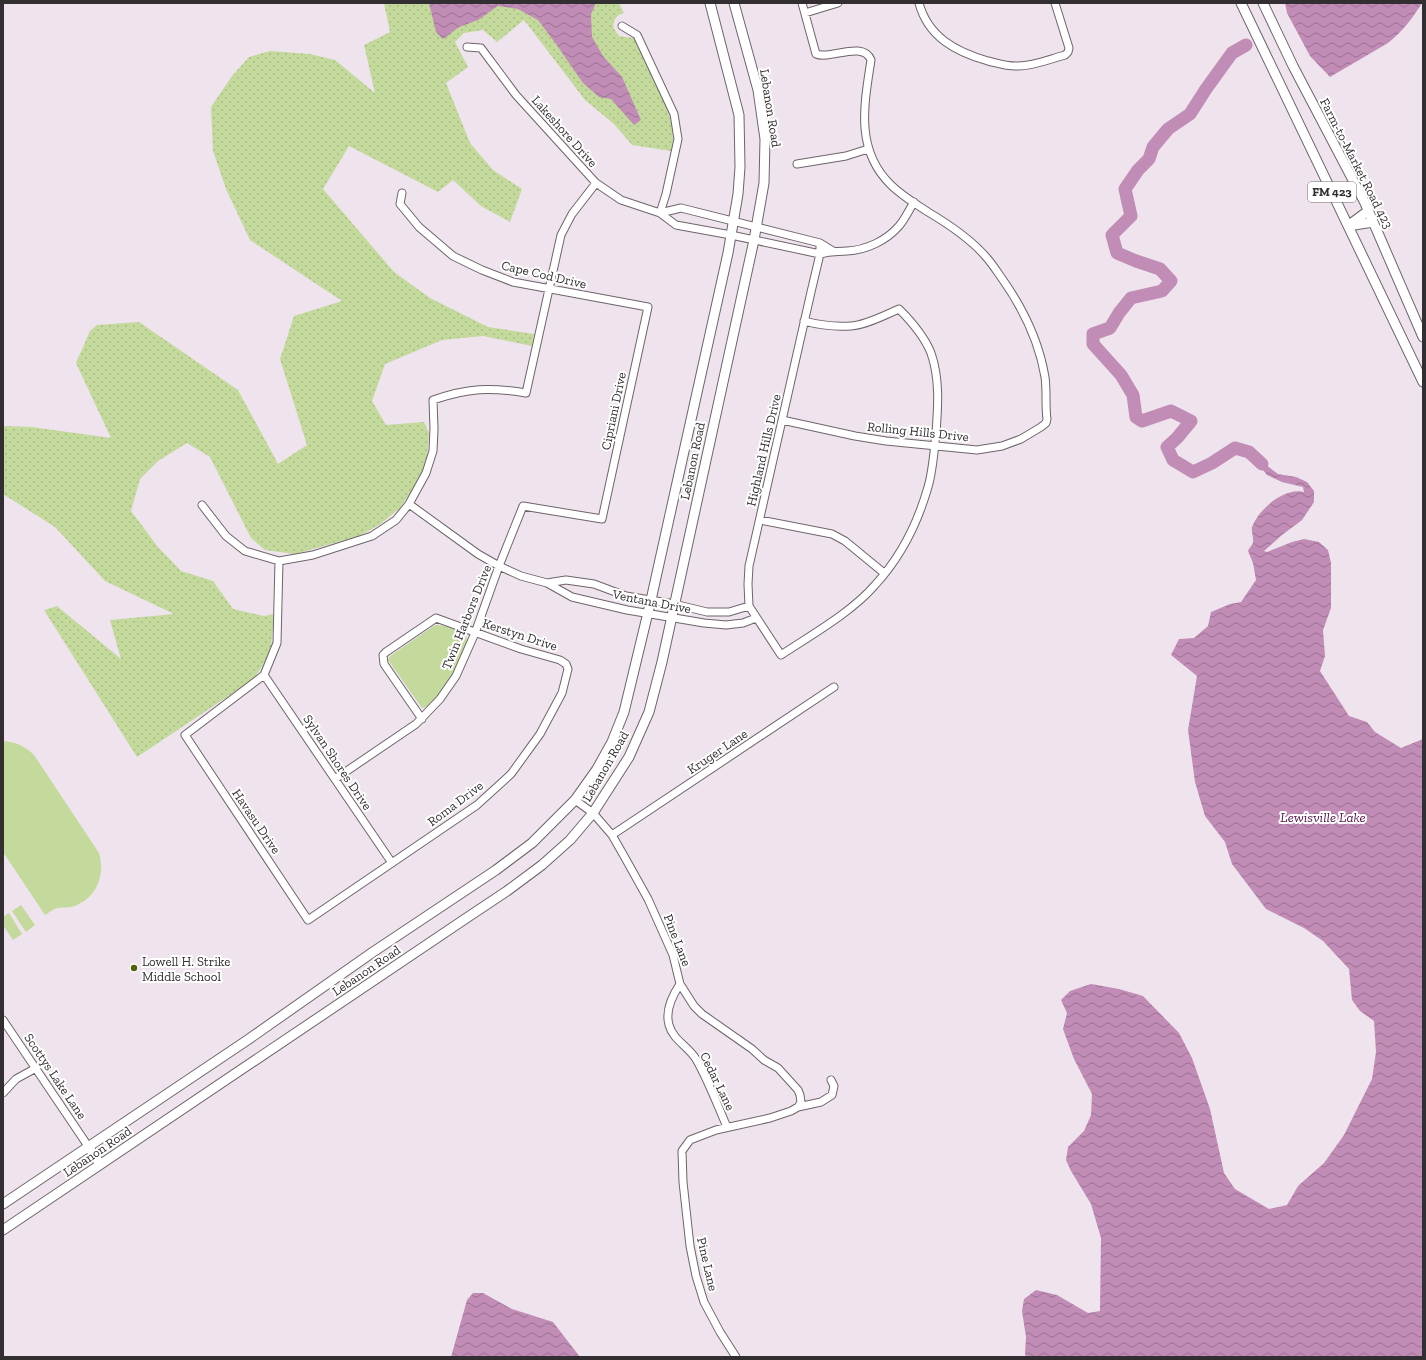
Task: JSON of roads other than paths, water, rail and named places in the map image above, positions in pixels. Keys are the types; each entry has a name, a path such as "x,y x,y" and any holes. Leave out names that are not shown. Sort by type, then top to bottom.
{"main road":[{"name":"Lebanon Road","path":"3,1204 246,1041 373,952 496,870 532,843 576,800 598,769 612,742 624,712 648,614 731,235 738,194 740,166 739,115 710,3"},
{"name":"Lebanon Road","path":"3,1230 507,891 542,865 570,840 593,813 629,757 649,712 662,662 757,228 764,183 765,139 758,90 734,3"},
{"name":"FM 423","path":"1241,3 1423,382"},
{"name":"Farm-to-Market Road 423","path":"1263,3 1293,66 1368,211 1423,337"},
{"path":"1348,226 1368,211"},
{"path":"1348,226 1373,222"},
{"path":"88,1146 100,1164"}],"street":[{"path":"802,3 816,54 820,56 856,51 867,54 871,60 864,112 864,128 868,149 876,167 891,185 914,202"},
{"path":"805,13 838,3"},
{"path":"919,3 924,17 933,31 949,45 968,56 1004,65 1016,66 1026,66 1066,56 1069,48 1055,3"},
{"path":"622,26 637,35 674,114 678,139 666,194 660,213"},
{"name":"Lakeshore Drive","path":"467,47 481,48 516,95 596,183 621,200 660,213 676,226 731,235 820,254 833,251 862,249 882,240 899,226 914,202"},
{"path":"797,164 846,156 868,149"},
{"path":"202,505 226,536 245,551 279,561 313,555 372,536 396,520 409,504 426,473 433,451 434,429 432,400 455,392 480,389 501,389 526,393 561,235 572,214 596,183"},
{"name":"Cape Cod Drive","path":"402,193 400,204 419,227 453,256 482,270 512,282 648,307"},
{"name":"Rolling Hills Drive","path":"782,420 855,436 886,441 977,450 1002,446 1021,439 1046,423 1045,378 1038,346 1027,319 1016,299 988,259 973,242 914,202"},
{"path":"660,213 681,208 820,243 833,251"},
{"name":"Highland Hills Drive","path":"820,243 820,254 749,566 749,606 781,655 853,606 884,574"},
{"name":"Cipriani Drive","path":"523,506 602,519 648,307"},
{"path":"760,520 832,534 845,541 884,574 899,554 916,520 928,487 938,405 937,376 930,351 913,324 899,309 873,320 852,326 819,325 804,321"},
{"name":"Ventana Drive","path":"409,504 478,554 499,566 521,576 547,583 572,597 648,614 704,624 743,623 756,618"},
{"name":"Twin Harbors Drive","path":"335,779 422,718 440,699 456,676 475,633 499,566 523,506"},
{"path":"264,675 277,643 279,561"},
{"name":"Ventana Drive","path":"547,583 566,580 594,584 626,596 674,604 707,612 729,612 749,606"},
{"name":"Kerstyn Drive","path":"422,718 384,664 383,655 436,618 521,649 560,660 566,664"},
{"name":"Roma Drive","path":"308,920 477,805 511,774 540,734 562,693 568,669 566,664"},
{"name":"Havasu Drive","path":"264,675 185,735 308,920"},
{"name":"Sylvan Shores Drive","path":"264,675 392,863"},
{"name":"Kruger Lane","path":"612,835 834,687"},
{"name":"Pine Lane","path":"576,800 593,813 612,835 642,887 673,955 680,984 694,1006 702,1014 764,1060 778,1068 792,1082 800,1095 801,1102 798,1107"},
{"name":"Cedar Lane","path":"680,984 670,1004 668,1024 672,1033 695,1057 709,1084 727,1127"},
{"name":"Scottys Lake Lane","path":"3,1020 88,1146"},
{"path":"3,1093 16,1079 36,1068"},
{"name":"Pine Lane","path":"736,1357 720,1332 704,1302 696,1276 690,1246 683,1182 682,1151 690,1140 727,1127 770,1118 798,1107 821,1102 830,1097 834,1086 831,1080"}],"water":[{"path":"429,3 596,3 591,14 592,37 603,56 622,77 641,120 634,125 611,99 599,97 583,83 538,20 518,9 498,6 478,20 459,27 443,39 436,32"},
{"path":"1285,3 1422,3 1407,24 1388,43 1330,77 1310,56 1287,13"},
{"name":"Lewisville Lake","path":"1249,452 1278,474 1296,477 1307,482 1314,491 1314,502 1302,520 1264,551 1267,552 1304,539 1319,542 1328,550 1331,563 1331,608 1323,630 1325,656 1320,671 1349,716 1367,722 1375,732 1401,748 1423,739 1423,1357 1026,1357 1026,1337 1022,1311 1024,1299 1036,1290 1057,1295 1088,1313 1100,1311 1101,1238 1091,1204 1066,1160 1068,1147 1084,1131 1091,1115 1092,1094 1074,1059 1063,1029 1067,1013 1061,1000 1070,991 1091,984 1119,989 1143,996 1179,1033 1192,1058 1210,1109 1224,1173 1235,1189 1269,1209 1287,1205 1298,1186 1324,1163 1344,1135 1372,1079 1376,1052 1374,1021 1360,1011 1352,1000 1349,969 1323,941 1304,928 1266,909 1232,864 1225,842 1205,816 1195,782 1188,730 1197,676 1171,655 1179,639 1194,638 1208,626 1211,612 1230,604 1241,602 1256,580 1253,563 1248,551 1253,543 1252,527 1260,513 1281,496 1296,491 1304,492 1303,487 1282,482 1267,475"},
{"path":"473,1293 483,1293 512,1309 553,1322 580,1357 451,1357 467,1300"}],"waterway":[{"path":"1246,45 1232,53 1190,114 1168,129 1153,147 1149,159 1138,170 1125,189 1131,216 1112,235 1117,253 1160,269 1171,281 1162,291 1131,298 1119,313 1110,328 1093,334 1093,344 1121,375 1133,395 1136,417 1142,421 1171,411 1191,421 1177,438 1167,447 1173,460 1193,472 1212,463 1235,448 1249,452 1262,464"}],"place":[{"name":"Lowell H. Strike Middle School","path":"134,968"}]}
